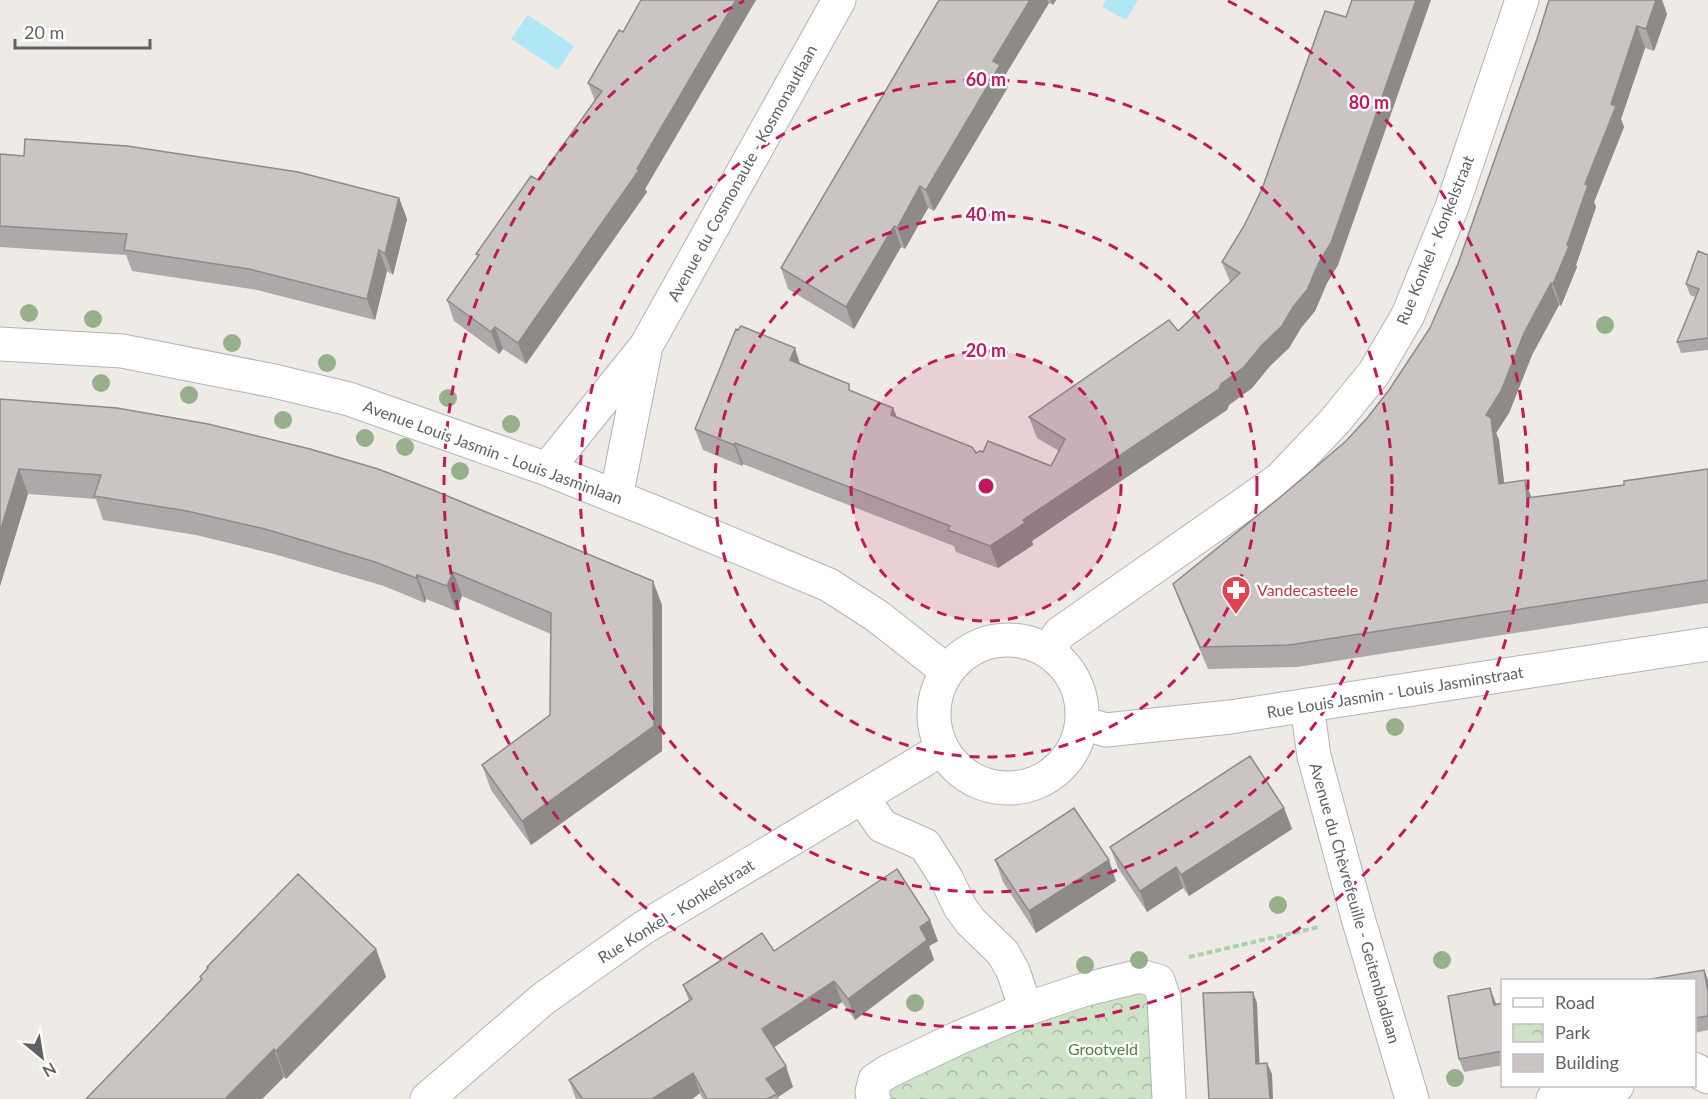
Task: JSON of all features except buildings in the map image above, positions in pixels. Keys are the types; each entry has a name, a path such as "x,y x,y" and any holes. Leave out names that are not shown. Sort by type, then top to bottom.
{"street":[{"name":"Avenue du Cosmonaute - Kosmonautlaan","path":"547,469 646,346 839,0"},
{"name":"Rue Konkel - Konkelstraat","path":"1047,651 1060,633 1280,479 1335,422 1374,373 1408,315 1452,207 1522,0"},
{"name":"Avenue Louis Jasmin - Louis Jasminlaan","path":"0,344 122,351 274,381 349,399 547,469 829,585 877,616 947,671"},
{"name":"Avenue du Cosmonaute - Kosmonautlaan","path":"616,496 646,346"},
{"path":"1004,639 1026,642 1047,651 1064,664 1076,681 1082,702 1083,723 1076,746 1063,766 1044,780 1022,788 998,788 976,782 956,768 942,749 935,730 933,709 938,689 947,671 963,655 982,644 1004,639"},
{"name":"Rue Louis Jasmin - Louis Jasminstraat","path":"1083,723 1106,730 1230,717 1708,644"},
{"name":"Avenue du Chèvrefeuille - Geitenbladlaan","path":"1307,705 1314,756 1358,918 1412,1099"},
{"name":"Rue Konkel - Konkelstraat","path":"427,1099 543,999 643,928 942,749"},
{"path":"862,797 882,826 925,845 946,878 960,907 971,922 1003,953 1013,971 1026,1009"},
{"path":"874,1099 875,1080 956,1039 1026,1009 1083,990 1140,976 1158,981 1164,998 1169,1099"},
{"path":"1553,1099 1612,1087"}],"path":[{"path":"1158,981 1173,965 1188,958 1358,918"}],"green space":[{"name":"Grootveld","path":"1142,992 1149,996 1159,1099 886,1099 888,1085 1039,1014"}],"water":[{"path":"1106,0 1138,0 1126,20 1102,7"},
{"path":"528,15 574,46 558,70 511,39"}],"place":[{"name":"Vandecasteele","path":"1236,616"}]}
